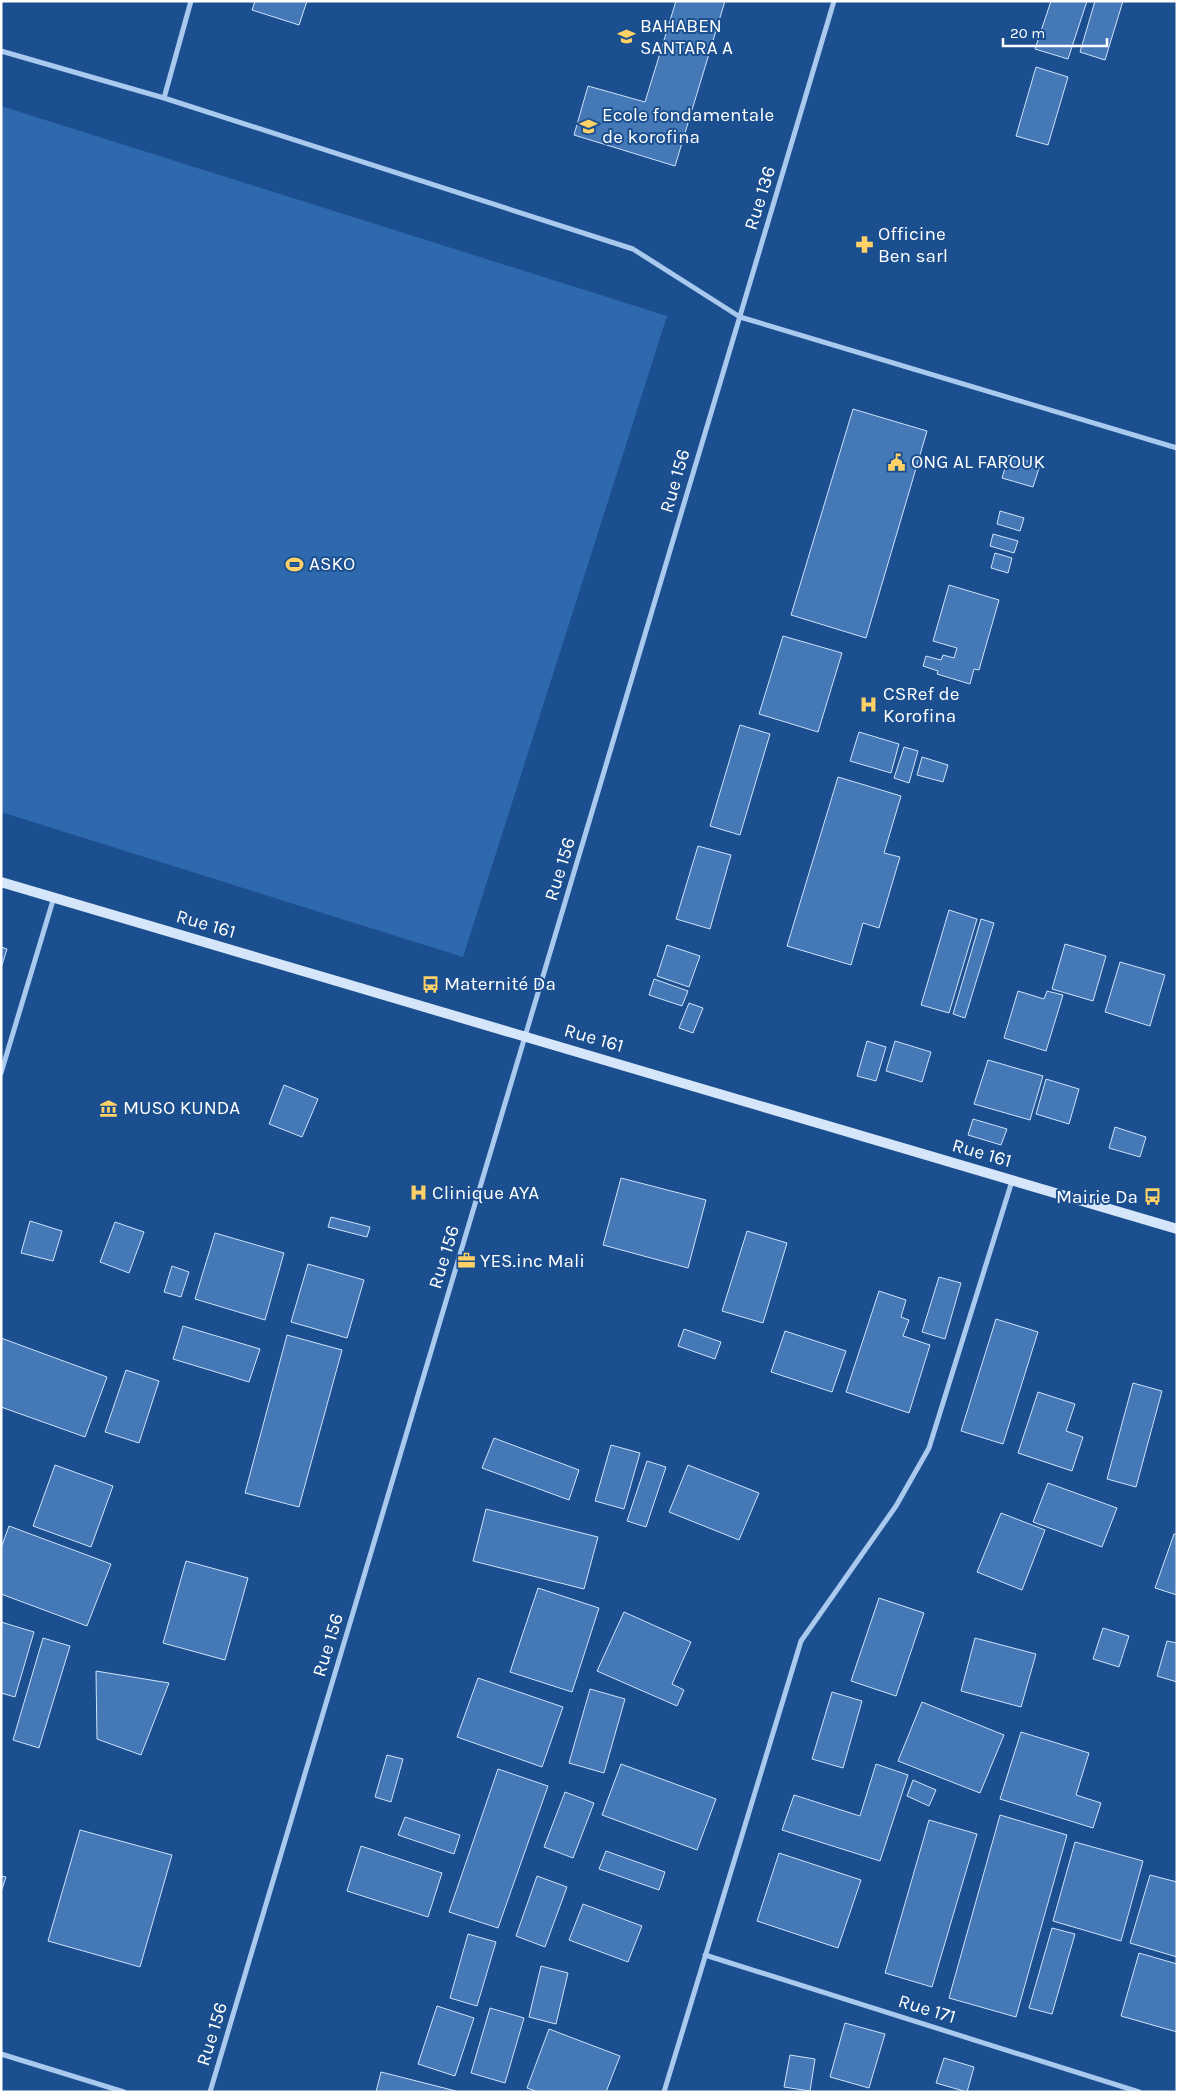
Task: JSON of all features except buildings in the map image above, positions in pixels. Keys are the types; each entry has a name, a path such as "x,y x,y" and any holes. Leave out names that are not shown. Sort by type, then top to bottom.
{"street":[{"path":"164,98 191,1"},
{"name":"Rue 136","path":"740,316 834,1"},
{"path":"1,51 164,98 634,249 740,316 1177,448"},
{"name":"Rue 156","path":"210,2092 740,316"},
{"name":"Rue 161","path":"1,882 1177,1229"},
{"path":"1,1073 54,897"},
{"path":"664,2092 801,1641 896,1506 929,1448 1012,1180"},
{"name":"Rue 171","path":"705,1955 1139,2092"},
{"path":"1,2054 124,2092"}],"shaded area":[{"name":"ASKO","path":"1,106 667,316 463,957 1,812"}],"place":[{"name":"BAHABEN SANTARA A","path":"626,37"},
{"name":"Ecole fondamentale de korofina","path":"588,126"},
{"name":"Officine Ben sarl","path":"864,245"},
{"name":"ONG AL FAROUK","path":"897,462"},
{"name":"ASKO","path":"295,564"},
{"name":"CSRef de Korofina","path":"869,705"},
{"name":"Maternité Da","path":"430,984"},
{"name":"MUSO KUNDA","path":"109,1108"},
{"name":"Clinique AYA","path":"418,1193"},
{"name":"Mairie Da","path":"1152,1197"},
{"name":"YES.inc Mali","path":"466,1261"}]}
